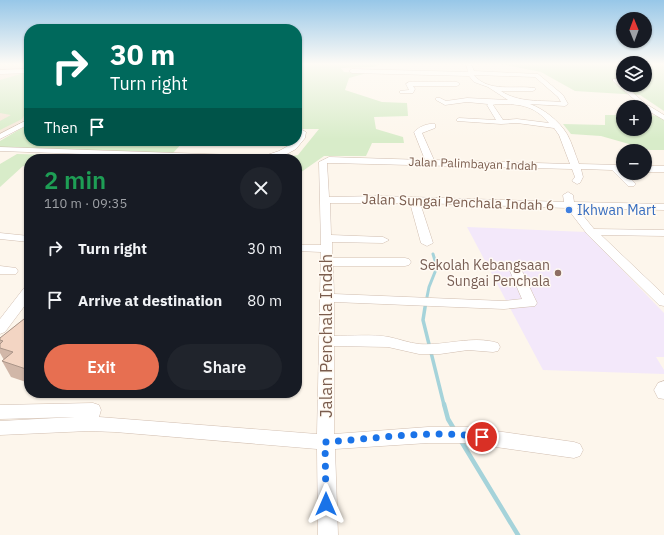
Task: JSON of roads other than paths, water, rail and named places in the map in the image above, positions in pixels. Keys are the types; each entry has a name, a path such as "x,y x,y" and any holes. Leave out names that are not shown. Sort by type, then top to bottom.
{"street":[{"path":"402,92 411,92 412,89"},
{"path":"494,89 506,97 538,109 556,126 563,134 579,177 576,181"},
{"path":"494,89 533,89"},
{"path":"438,99 445,103 467,100 565,104 561,96 553,89"},
{"path":"626,89 664,118"},
{"path":"493,102 490,105 501,122"},
{"path":"459,120 501,122 517,121 556,126"},
{"path":"0,137 24,125"},
{"path":"430,162 418,132 424,128 432,126"},
{"path":"302,132 302,138"},
{"path":"283,154 294,146"},
{"path":"0,149 147,154"},
{"name":"Jalan Palimbayan Indah","path":"323,162 329,160 430,162 616,168"},
{"name":"Jalan Penchala Indah","path":"323,162 327,250 325,442 328,535"},
{"path":"652,169 664,169"},
{"path":"628,180 631,184"},
{"name":"Jalan Sungai Penchala Indah 6","path":"325,200 569,200 664,207"},
{"path":"414,200 427,243"},
{"path":"569,200 591,232 664,302"},
{"path":"591,232 664,233"},
{"path":"3,238 24,239"},
{"path":"327,250 383,240"},
{"path":"302,248 327,250 405,262"},
{"path":"327,298 504,305 530,304 516,271"},
{"path":"0,329 4,318 24,297"},
{"path":"327,341 388,342 419,349 440,349 468,345 493,347"},
{"path":"664,388 662,390 664,393"},
{"path":"0,412 93,410 89,424"},
{"path":"0,428 116,424 325,442 467,434 574,450"}],"waterway":[{"path":"426,302 429,287 437,267 433,254"},
{"path":"426,301 423,320 444,405"},
{"path":"444,404 448,419 454,429"},
{"path":"461,441 518,535"}],"place":[{"name":"Ikhwan Mart","path":"569,210"},
{"name":"Sekolah Kebangsaan Sungai Penchala","path":"558,273"}]}
